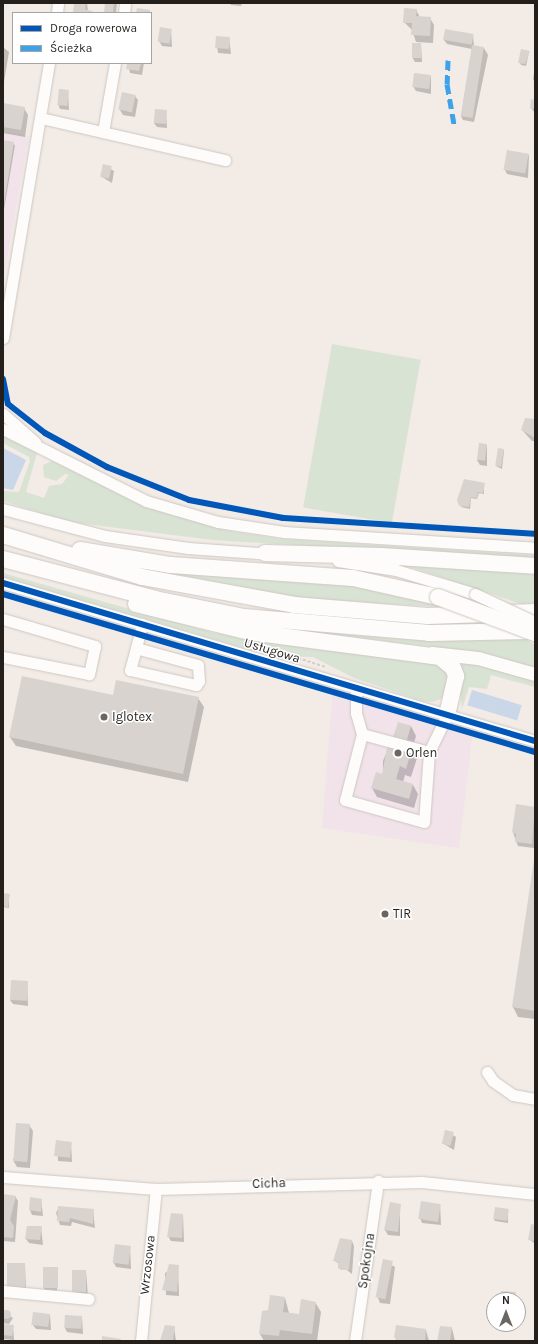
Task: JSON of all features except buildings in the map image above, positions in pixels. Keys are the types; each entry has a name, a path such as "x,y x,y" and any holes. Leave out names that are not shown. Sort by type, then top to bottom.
{"highway":[{"path":"4,535 171,565 353,578 438,597 535,632"},
{"path":"4,535 142,577 294,605 428,616 535,612"},
{"path":"264,553 382,556 535,566"},
{"path":"3,559 59,576 177,604 307,625 429,633 535,632"},
{"path":"59,576 124,601 195,621 304,640 418,652 440,657 453,668 455,687 447,715"}],"main road":[{"path":"418,652 478,658 535,674"}],"street":[{"path":"4,334 49,64"},
{"path":"103,132 115,64"},
{"path":"41,118 225,160"},
{"path":"3,414 40,446"},
{"path":"3,429 40,446 82,471 146,501 218,522 284,532 535,548"},
{"path":"3,509 105,536 188,548 264,553 396,570 475,594 535,622"},
{"name":"Usługowa","path":"3,583 535,741"},
{"path":"3,619 95,646 88,674 3,657"},
{"path":"136,648 198,665 199,681 196,685 130,670 142,624"},
{"path":"356,688 356,712 362,734 345,800 424,822 429,752 447,715"},
{"path":"362,734 429,752"},
{"path":"487,1072 492,1081 513,1095 535,1098"},
{"name":"Cicha","path":"3,1177 156,1189 378,1181 484,1186 535,1194"},
{"name":"Spokojna","path":"356,1341 378,1181"},
{"name":"Wrzosowa","path":"141,1341 156,1189"},
{"path":"3,1291 88,1299"}],"shaded area":[{"path":"3,132 29,136 3,281"},
{"path":"333,689 473,729 459,848 322,828"}],"green space":[{"path":"332,344 421,360 392,523 303,507"},
{"path":"3,432 37,453 26,492 44,498 49,486 62,484 69,475 65,474 56,481 44,477 43,465 52,461 149,508 229,531 281,539 535,555 535,560 212,540 70,522 3,501 3,491 19,492 30,461 29,457 3,443"},
{"path":"402,564 535,572 535,603 521,604"},
{"path":"139,567 338,583 404,595 443,607 302,599"},
{"path":"3,573 214,633 319,650 434,661 449,673 443,698 433,702 422,701 354,678 313,657 271,656 3,577"},
{"path":"294,630 434,641 523,638 535,645 535,668 501,658 434,647"},
{"path":"456,660 494,667 535,682 535,687 491,675 487,689 469,687 462,709"}],"water":[{"path":"3,448 26,460 13,490 3,488"},
{"path":"472,690 522,705 517,721 467,705"}],"marked path":[{"path":"448,60 447,84 454,124"}],"cycle path":[{"path":"3,379 8,404 45,433 107,467 189,500 283,518 535,534"},
{"path":"3,583 535,741"},
{"path":"3,594 535,752"}],"place":[{"name":"Iglotex","path":"104,717"},
{"name":"Orlen","path":"398,753"},
{"name":"TIR","path":"385,914"}]}
